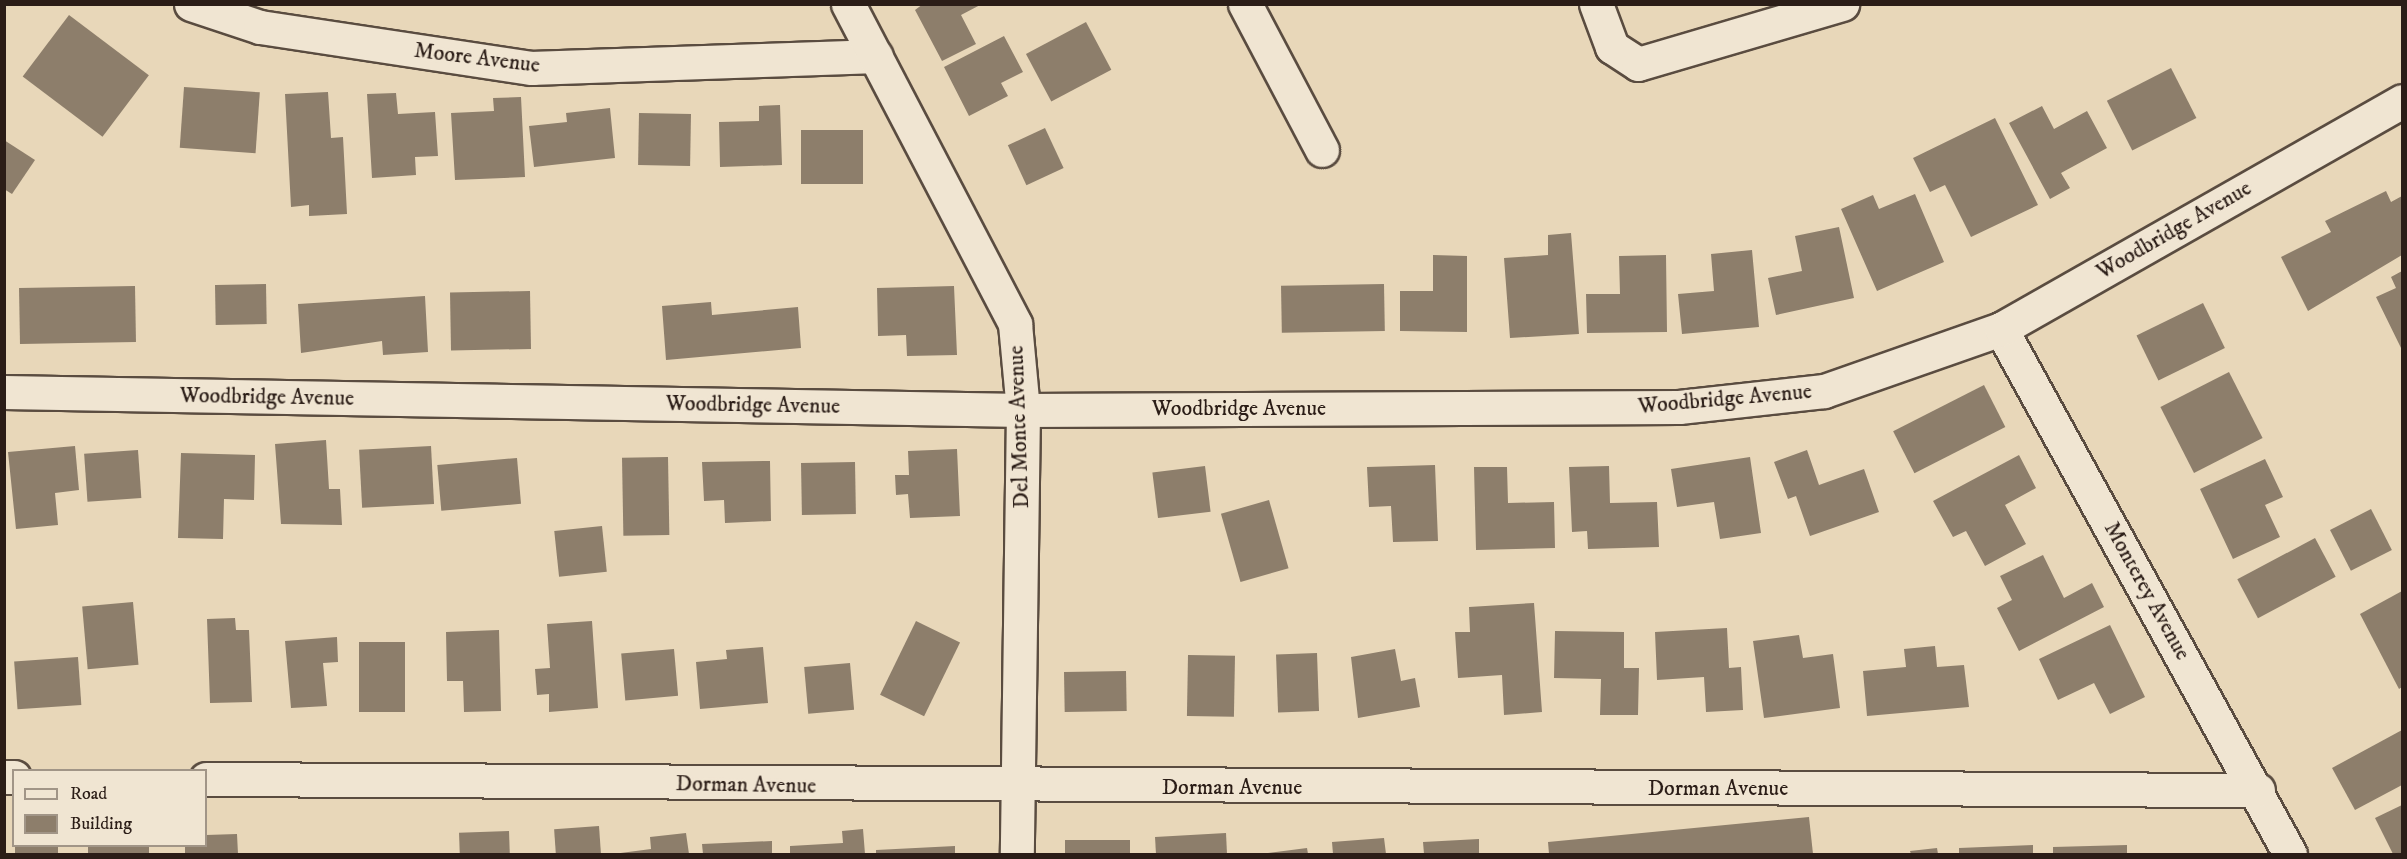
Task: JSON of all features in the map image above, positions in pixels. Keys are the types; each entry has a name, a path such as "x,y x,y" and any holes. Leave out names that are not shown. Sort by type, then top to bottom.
{"street":[{"name":"Moore Avenue","path":"191,4 260,27 532,68 876,56"},
{"name":"Del Monte Avenue","path":"848,4 1015,324 1023,410 1017,855"},
{"path":"1245,4 1322,150"},
{"path":"1596,4 1612,47 1638,63 1838,5"},
{"name":"Woodbridge Avenue","path":"4,392 1023,410 1679,407 1824,391 2001,329 2403,100"},
{"name":"Monterey Avenue","path":"2001,329 2258,790 2289,855"},
{"name":"Dorman Avenue","path":"207,779 1019,787 2258,790"}],"building":[{"path":"923,4 982,4 961,15 976,44 942,61 915,10"},
{"path":"69,15 149,75 103,137 23,76"},
{"path":"1086,22 1111,70 1051,102 1026,54"},
{"path":"1004,36 1023,72 1001,83 1008,96 969,116 944,67"},
{"path":"2171,68 2196,118 2132,151 2107,101"},
{"path":"184,87 260,92 256,153 180,148"},
{"path":"328,92 331,138 343,137 347,214 309,216 309,205 291,207 285,94"},
{"path":"396,93 398,114 435,112 438,156 415,157 416,175 372,178 367,94"},
{"path":"521,97 525,177 455,180 451,113 494,111 493,98"},
{"path":"780,105 782,165 720,167 719,122 759,121 759,106"},
{"path":"2042,106 2054,129 2087,111 2107,148 2061,173 2070,188 2050,199 2009,123"},
{"path":"610,108 615,158 534,167 529,126 567,122 566,113"},
{"path":"639,113 691,114 690,166 638,165"},
{"path":"1995,118 2038,205 1971,237 1945,185 1930,192 1913,158"},
{"path":"1045,128 1064,168 1026,185 1008,145"},
{"path":"801,130 863,130 863,184 801,184"},
{"path":"4,140 35,160 12,194 4,189"},
{"path":"2386,191 2391,202 2402,196 2402,255 2308,311 2281,257 2331,232 2325,221"},
{"path":"1915,194 1944,262 1877,291 1841,209 1873,195 1879,209"},
{"path":"1839,227 1854,298 1776,315 1768,278 1802,271 1795,236"},
{"path":"1571,233 1579,334 1510,338 1504,258 1548,255 1548,235"},
{"path":"1752,250 1759,327 1682,334 1678,294 1714,291 1711,254"},
{"path":"1433,255 1467,256 1467,332 1400,331 1400,291 1433,291"},
{"path":"1666,255 1667,332 1587,333 1586,294 1620,294 1619,256"},
{"path":"2402,271 2402,350 2376,297 2396,288 2391,277"},
{"path":"266,284 267,324 216,325 215,285"},
{"path":"1384,284 1385,331 1282,333 1281,286"},
{"path":"135,286 136,342 20,344 19,288"},
{"path":"954,286 957,355 907,356 906,335 878,336 877,288"},
{"path":"530,291 531,349 451,350 450,292"},
{"path":"425,296 428,352 383,355 382,341 301,353 298,304"},
{"path":"711,302 712,315 798,307 801,348 666,360 662,306"},
{"path":"2203,303 2225,348 2158,380 2136,335"},
{"path":"2229,372 2263,438 2194,473 2160,407"},
{"path":"1984,385 2005,427 1914,473 1893,431"},
{"path":"326,440 329,489 340,489 342,525 281,524 275,444"},
{"path":"75,446 79,490 55,493 58,525 16,529 8,452"},
{"path":"431,446 434,504 362,508 359,450"},
{"path":"957,449 960,516 910,518 908,494 896,495 895,475 909,475 908,451"},
{"path":"138,450 141,498 87,502 84,454"},
{"path":"1807,450 1819,485 1864,469 1879,512 1810,536 1796,496 1788,499 1774,462"},
{"path":"181,453 255,455 254,500 224,499 223,539 178,538"},
{"path":"2019,455 2036,488 2005,505 2026,544 1985,566 1966,531 1953,537 1933,501"},
{"path":"668,457 669,535 623,536 622,458"},
{"path":"1750,457 1761,533 1720,539 1714,502 1677,507 1671,469"},
{"path":"517,458 521,504 441,511 437,465"},
{"path":"2265,459 2283,497 2265,505 2280,537 2233,559 2200,489"},
{"path":"770,461 771,521 725,523 724,500 704,501 702,462"},
{"path":"855,462 856,514 802,515 801,463"},
{"path":"1435,465 1438,541 1393,542 1391,506 1369,507 1367,467"},
{"path":"1205,466 1211,512 1158,518 1152,472"},
{"path":"1609,466 1610,503 1657,502 1659,547 1588,549 1587,531 1572,532 1569,467"},
{"path":"1474,467 1507,467 1508,503 1554,502 1555,548 1476,550"},
{"path":"1269,500 1289,568 1241,582 1221,514"},
{"path":"2371,509 2392,550 2351,571 2330,530"},
{"path":"602,526 607,572 559,577 554,531"},
{"path":"2315,538 2336,577 2258,618 2237,579"},
{"path":"2043,555 2064,598 2092,583 2104,607 2019,651 1997,608 2012,600 2000,576"},
{"path":"2402,591 2402,687 2399,689 2360,614"},
{"path":"133,602 138,665 88,669 82,606"},
{"path":"1534,603 1542,712 1504,715 1502,675 1458,678 1455,632 1470,632 1469,607"},
{"path":"235,618 236,630 249,630 252,702 210,703 207,619"},
{"path":"592,621 598,708 549,712 549,694 537,695 535,669 550,668 547,624"},
{"path":"916,621 960,642 924,716 880,695"},
{"path":"2110,625 2145,697 2110,714 2094,683 2058,700 2039,659"},
{"path":"1727,628 1729,668 1741,667 1743,710 1706,712 1704,677 1657,680 1655,632"},
{"path":"499,630 501,711 464,712 463,681 447,681 446,632"},
{"path":"1555,631 1624,632 1624,668 1639,668 1638,715 1600,715 1601,679 1554,678"},
{"path":"1799,635 1803,658 1833,654 1840,708 1764,718 1753,641"},
{"path":"337,637 338,662 323,663 327,706 291,708 285,641"},
{"path":"359,642 405,642 405,712 359,712"},
{"path":"1935,646 1937,667 1964,665 1969,707 1867,716 1863,671 1906,667 1904,649"},
{"path":"763,647 768,703 700,709 696,662 727,659 726,650"},
{"path":"674,649 678,696 625,700 621,654"},
{"path":"1395,649 1401,681 1415,678 1420,707 1358,718 1351,657"},
{"path":"1317,653 1319,711 1278,712 1276,654"},
{"path":"1188,655 1235,656 1234,717 1187,716"},
{"path":"78,657 81,705 18,709 14,661"},
{"path":"850,663 854,710 808,714 804,667"},
{"path":"1126,671 1127,711 1065,712 1064,672"},
{"path":"2402,730 2402,785 2355,810 2332,768"},
{"path":"2402,805 2402,854 2393,854 2375,818"},
{"path":"1809,817 1813,854 1549,854 1548,842"},
{"path":"599,826 601,854 556,854 554,829"},
{"path":"863,829 865,854 790,854 790,846 843,843 842,831"},
{"path":"509,831 510,854 460,854 459,833"},
{"path":"686,833 689,854 613,854 651,849 650,837"},
{"path":"1226,833 1227,854 1156,854 1155,837"},
{"path":"237,834 238,854 185,854 185,847 207,847 207,835"},
{"path":"1384,838 1386,854 1333,854 1332,842"},
{"path":"1479,839 1479,854 1424,854 1423,842"},
{"path":"1065,840 1130,840 1130,854 1065,854"},
{"path":"772,841 772,854 703,854 702,844"},
{"path":"2033,845 2033,854 1959,854 1959,848"},
{"path":"2127,845 2127,854 2053,854 2053,847"},
{"path":"955,846 955,854 876,854 876,850"},
{"path":"15,847 58,847 58,854 15,854"},
{"path":"88,847 149,847 149,854 88,854"},
{"path":"1307,848 1308,854 1268,854 1268,853"},
{"path":"1937,848 1938,854 1911,854 1910,851"}]}
